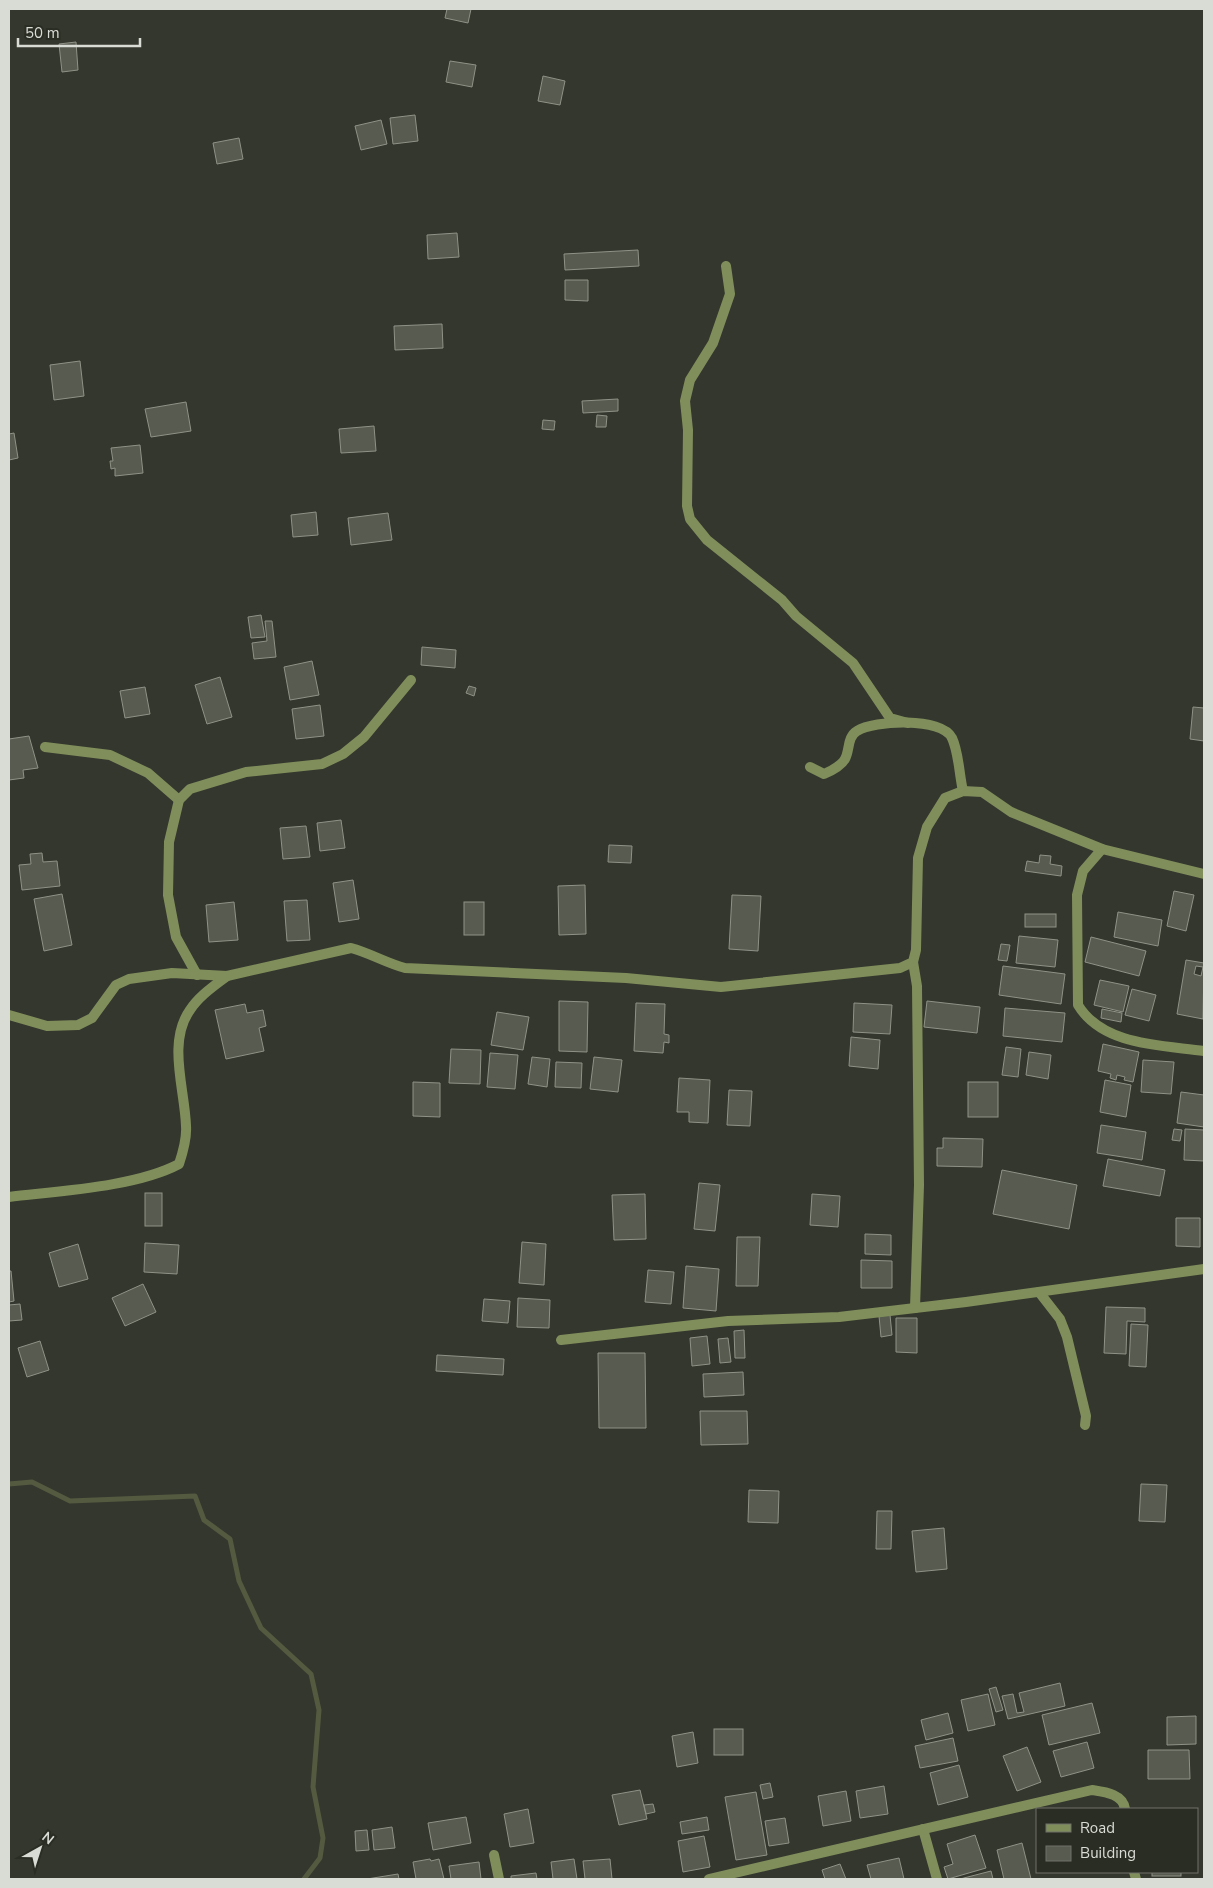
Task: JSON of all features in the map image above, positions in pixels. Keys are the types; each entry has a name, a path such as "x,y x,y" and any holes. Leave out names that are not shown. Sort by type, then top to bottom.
{"street":[{"path":"726,266 730,294 714,343 690,380 685,401 688,430 687,506 690,519 706,540 782,600 796,616 853,663 890,718 908,723"},
{"path":"197,975 176,937 168,895 170,842 178,800 190,789 246,772 322,764 343,754 364,737 412,680"},
{"path":"810,767 824,774 834,769 845,759 849,741 857,731 875,726 918,722 946,729 952,738 963,791"},
{"path":"45,747 110,755 148,772 178,800"},
{"path":"914,1308 919,1185 917,986 913,962 916,950 918,858 926,827 945,798 963,791 982,792 1011,812 1102,849 1204,874"},
{"path":"1102,849 1083,871 1077,895 1078,1005 1086,1018 1106,1032 1137,1041 1204,1051"},
{"path":"9,1016 47,1026 78,1025 92,1018 116,985 129,979 172,973 226,976 351,948 366,952 382,962 405,968 616,978 721,987 900,968 913,962"},
{"path":"9,1196 89,1187 164,1172 179,1164 186,1129 179,1059 180,1030 189,1010 202,996 226,976"},
{"path":"561,1340 728,1321 839,1317 1204,1269"},
{"path":"1039,1292 1060,1319 1067,1337 1086,1416 1084,1425"},
{"path":"709,1879 1092,1790 1112,1794 1124,1804 1125,1808"},
{"path":"923,1830 937,1879"},
{"path":"494,1855 499,1879"}],"building":[{"path":"447,9 471,9 468,23 445,18"},
{"path":"76,42 78,70 62,72 59,44"},
{"path":"450,61 476,65 472,87 446,82"},
{"path":"543,76 565,81 560,105 538,101"},
{"path":"415,115 418,141 393,144 390,118"},
{"path":"381,120 387,144 361,150 355,126"},
{"path":"239,138 243,159 217,164 213,143"},
{"path":"457,233 459,257 428,259 427,235"},
{"path":"638,250 639,266 565,270 564,254"},
{"path":"565,280 588,280 588,301 565,300"},
{"path":"442,324 443,348 395,350 394,326"},
{"path":"80,361 84,396 54,400 50,365"},
{"path":"618,399 618,411 583,413 582,401"},
{"path":"186,402 191,431 151,437 145,409"},
{"path":"597,415 607,416 606,427 596,427"},
{"path":"543,420 555,421 554,430 542,429"},
{"path":"374,426 376,451 341,453 339,429"},
{"path":"14,433 18,458 9,460 9,434"},
{"path":"140,445 143,473 115,476 115,468 111,469 110,461 113,461 111,448"},
{"path":"316,512 318,535 293,537 291,515"},
{"path":"388,513 392,540 351,545 348,518"},
{"path":"261,615 265,637 251,638 248,617"},
{"path":"265,621 272,621 276,657 254,659 252,643 267,641"},
{"path":"422,647 456,650 455,668 421,665"},
{"path":"312,661 319,695 290,700 284,667"},
{"path":"220,677 232,717 207,724 195,685"},
{"path":"469,686 476,688 474,696 466,693"},
{"path":"145,687 150,714 125,718 120,691"},
{"path":"320,705 324,736 296,739 292,709"},
{"path":"1193,707 1204,708 1204,741 1190,739"},
{"path":"29,736 38,768 23,770 24,778 9,780 9,739"},
{"path":"341,820 345,848 320,851 317,823"},
{"path":"306,826 310,857 283,859 280,828"},
{"path":"609,845 632,846 631,863 608,862"},
{"path":"42,853 43,862 57,861 60,886 22,890 19,865 31,864 30,854"},
{"path":"1040,855 1051,856 1050,864 1062,866 1061,876 1025,871 1027,861 1039,863"},
{"path":"353,880 359,919 339,922 333,883"},
{"path":"585,885 586,934 559,935 558,886"},
{"path":"1174,891 1194,895 1186,931 1167,926"},
{"path":"62,894 72,945 44,951 34,899"},
{"path":"732,895 761,896 758,951 729,949"},
{"path":"307,900 310,940 287,941 284,901"},
{"path":"234,902 238,940 209,942 206,905"},
{"path":"464,902 484,902 484,935 464,935"},
{"path":"1118,912 1162,920 1158,946 1114,937"},
{"path":"1025,914 1056,914 1056,927 1025,927"},
{"path":"1019,936 1058,940 1055,967 1016,963"},
{"path":"1091,937 1146,951 1139,976 1085,962"},
{"path":"1001,944 1010,945 1007,961 998,960"},
{"path":"1186,960 1204,963 1203,1019 1177,1014","holes":["1196,966 1203,967 1201,976 1194,974"]},
{"path":"1003,966 1065,974 1061,1004 999,995"},
{"path":"1100,980 1129,986 1123,1012 1094,1005"},
{"path":"1132,989 1156,995 1149,1021 1125,1015"},
{"path":"559,1001 588,1002 587,1052 559,1051"},
{"path":"927,1001 980,1007 977,1033 924,1027"},
{"path":"636,1003 665,1004 664,1034 669,1035 669,1043 664,1042 663,1053 634,1051"},
{"path":"854,1003 892,1005 890,1034 853,1032"},
{"path":"245,1004 247,1013 263,1010 266,1026 259,1028 264,1051 226,1059 215,1010"},
{"path":"1005,1008 1065,1013 1062,1042 1003,1036"},
{"path":"1102,1009 1122,1013 1121,1022 1101,1018"},
{"path":"497,1012 529,1017 523,1050 491,1045"},
{"path":"851,1037 880,1040 878,1069 849,1066"},
{"path":"1103,1044 1139,1052 1133,1082 1124,1080 1125,1077 1117,1075 1116,1080 1110,1078 1111,1074 1098,1071"},
{"path":"1006,1047 1021,1049 1018,1077 1002,1075"},
{"path":"451,1049 481,1050 480,1084 449,1083"},
{"path":"1029,1052 1051,1055 1048,1079 1026,1075"},
{"path":"490,1053 518,1055 515,1089 487,1087"},
{"path":"532,1057 550,1059 547,1087 528,1084"},
{"path":"594,1057 622,1060 618,1092 590,1089"},
{"path":"1143,1060 1174,1062 1171,1094 1141,1092"},
{"path":"556,1062 582,1063 581,1088 555,1087"},
{"path":"679,1078 710,1080 708,1123 689,1122 689,1112 677,1112"},
{"path":"1105,1080 1131,1085 1126,1117 1100,1112"},
{"path":"413,1082 440,1083 440,1117 413,1116"},
{"path":"968,1082 998,1082 998,1117 968,1117"},
{"path":"729,1090 752,1091 750,1126 727,1125"},
{"path":"1181,1092 1204,1095 1204,1127 1177,1123"},
{"path":"1101,1125 1146,1132 1142,1160 1097,1153"},
{"path":"1174,1129 1182,1130 1180,1141 1172,1140"},
{"path":"1185,1129 1204,1130 1204,1161 1184,1160"},
{"path":"943,1138 983,1139 982,1167 937,1166 937,1148 943,1148"},
{"path":"1108,1159 1165,1170 1160,1196 1103,1186"},
{"path":"1002,1170 1077,1185 1069,1229 993,1214"},
{"path":"699,1183 720,1185 715,1231 694,1229"},
{"path":"145,1193 162,1193 162,1226 145,1226"},
{"path":"645,1194 646,1239 614,1240 612,1195"},
{"path":"812,1194 840,1196 838,1227 810,1225"},
{"path":"1176,1218 1200,1218 1200,1247 1176,1246"},
{"path":"865,1234 891,1235 891,1255 865,1254"},
{"path":"737,1237 760,1237 758,1286 736,1286"},
{"path":"522,1242 546,1244 544,1285 519,1283"},
{"path":"145,1243 179,1245 177,1274 144,1272"},
{"path":"78,1244 88,1279 59,1287 49,1253"},
{"path":"861,1260 892,1261 892,1288 861,1288"},
{"path":"686,1266 719,1269 716,1311 683,1308"},
{"path":"648,1270 674,1272 671,1304 645,1302"},
{"path":"9,1271 11,1271 14,1301 9,1302"},
{"path":"143,1284 156,1312 125,1326 112,1298"},
{"path":"518,1298 550,1300 549,1328 517,1327"},
{"path":"484,1299 510,1301 508,1323 482,1321"},
{"path":"20,1304 22,1320 9,1321 9,1305"},
{"path":"1106,1307 1145,1308 1145,1322 1127,1321 1126,1354 1104,1353"},
{"path":"890,1315 892,1335 881,1337 879,1316"},
{"path":"896,1318 917,1318 917,1353 896,1352"},
{"path":"1131,1324 1148,1325 1146,1367 1129,1366"},
{"path":"744,1330 745,1358 735,1358 734,1331"},
{"path":"707,1336 710,1364 692,1366 690,1338"},
{"path":"728,1338 731,1362 720,1363 718,1339"},
{"path":"40,1341 49,1370 27,1377 18,1348"},
{"path":"598,1353 645,1353 646,1428 599,1428"},
{"path":"437,1355 504,1359 503,1375 436,1371"},
{"path":"743,1372 744,1395 704,1397 703,1374"},
{"path":"700,1411 747,1411 748,1444 701,1445"},
{"path":"1141,1484 1167,1485 1165,1522 1139,1521"},
{"path":"749,1490 779,1491 778,1523 748,1522"},
{"path":"877,1511 892,1511 891,1549 876,1549"},
{"path":"944,1528 947,1569 916,1572 912,1531"},
{"path":"1060,1683 1065,1706 1008,1719 1002,1696 1013,1694 1017,1713 1024,1712 1019,1693"},
{"path":"996,1687 1003,1710 996,1712 989,1689"},
{"path":"988,1694 995,1725 968,1731 961,1700"},
{"path":"1092,1703 1100,1733 1049,1745 1042,1715"},
{"path":"948,1713 953,1733 926,1740 921,1720"},
{"path":"1196,1716 1196,1744 1167,1745 1167,1717"},
{"path":"714,1729 743,1729 743,1755 714,1755"},
{"path":"693,1732 698,1763 677,1767 672,1736"},
{"path":"953,1738 958,1761 920,1768 915,1746"},
{"path":"1087,1742 1094,1768 1061,1777 1053,1751"},
{"path":"1027,1747 1041,1782 1017,1791 1003,1756"},
{"path":"1148,1750 1189,1750 1190,1779 1148,1779"},
{"path":"959,1765 968,1797 938,1805 930,1773"},
{"path":"770,1783 773,1797 763,1799 760,1785"},
{"path":"884,1786 888,1814 860,1818 856,1791"},
{"path":"640,1790 647,1819 619,1825 612,1795"},
{"path":"846,1791 851,1821 823,1826 818,1796"},
{"path":"756,1792 767,1855 736,1860 725,1797"},
{"path":"653,1804 655,1812 646,1814 644,1805"},
{"path":"528,1809 534,1843 510,1847 504,1814"},
{"path":"466,1817 471,1843 433,1850 428,1823"},
{"path":"707,1817 709,1830 682,1834 680,1822"},
{"path":"785,1818 789,1843 769,1846 765,1821"},
{"path":"392,1827 395,1848 374,1850 372,1830"},
{"path":"367,1830 369,1850 356,1851 355,1831"},
{"path":"975,1835 986,1868 948,1879 944,1867 953,1864 947,1844"},
{"path":"704,1836 710,1867 683,1872 678,1841"},
{"path":"1022,1843 1031,1879 1004,1879 997,1850"},
{"path":"899,1858 904,1879 871,1879 867,1865"},
{"path":"430,1859 431,1861 439,1859 444,1879 416,1879 413,1862"},
{"path":"574,1859 577,1879 553,1879 551,1862"},
{"path":"610,1859 612,1879 585,1879 583,1861"},
{"path":"479,1862 481,1879 451,1879 449,1866"},
{"path":"840,1864 846,1879 825,1879 822,1870"},
{"path":"991,1871 993,1879 960,1879"},
{"path":"536,1873 537,1879 511,1879 511,1876"},
{"path":"1152,1873 1181,1873 1181,1876 1152,1876"},
{"path":"398,1874 399,1879 367,1879"}],"waterway":[{"path":"9,1484 32,1482 70,1501 195,1496 204,1520 230,1539 239,1581 261,1628 311,1674 319,1710 313,1787 323,1838 320,1858 304,1879"}]}
